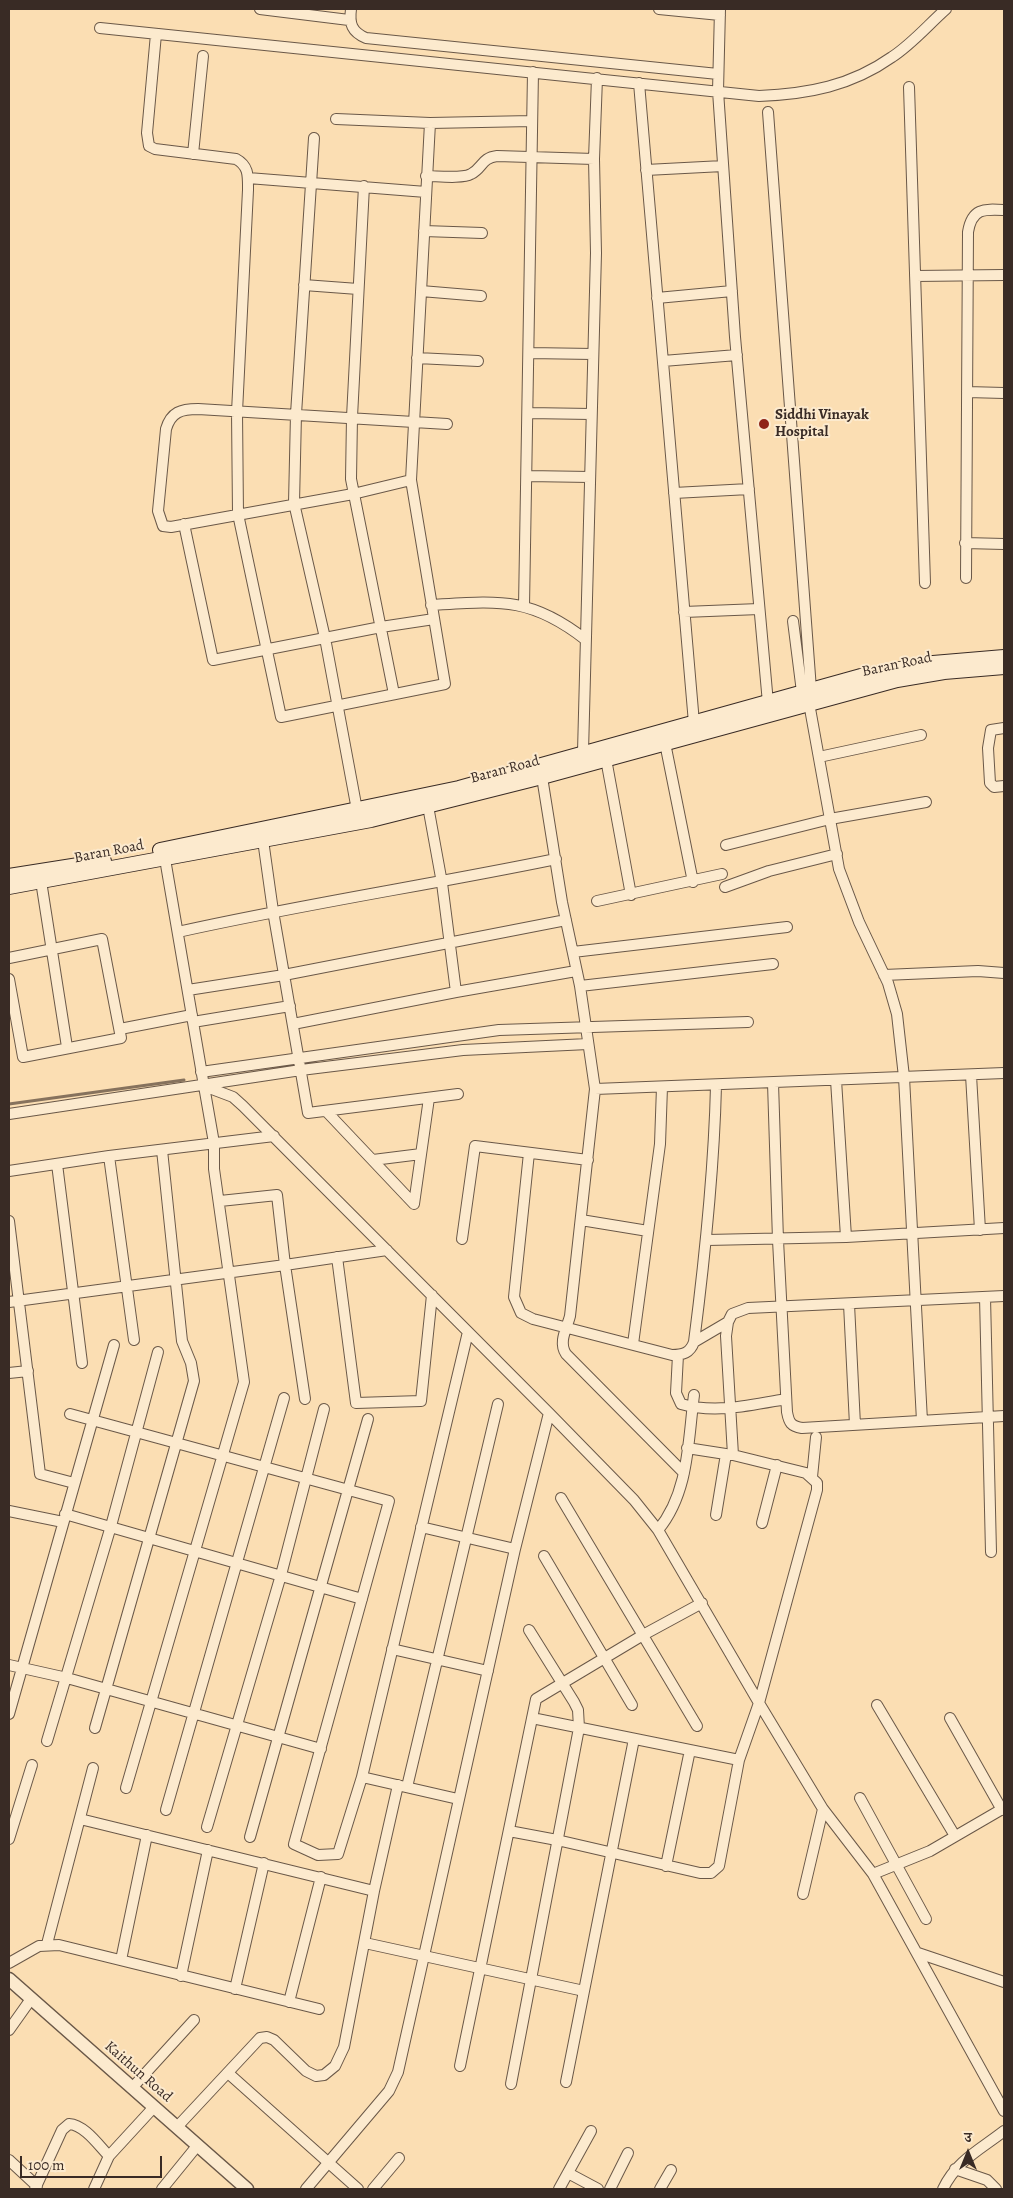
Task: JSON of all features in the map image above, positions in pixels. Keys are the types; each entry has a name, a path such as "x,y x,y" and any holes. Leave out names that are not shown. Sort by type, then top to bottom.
{"main road":[{"name":"Baran Road","path":"9,876 263,840 371,820 542,777 665,743 807,695 899,668 932,663 1004,657"},
{"name":"Baran Road","path":"9,887 459,788 768,702 906,678 1004,667"}],"street":[{"path":"260,9 283,10 349,20"},
{"path":"351,9 349,20 352,29 358,35 366,38 718,74"},
{"path":"659,9 720,12 718,91 723,166 737,355 768,702"},
{"path":"100,28 759,96 823,89 851,81 893,57 946,9"},
{"path":"156,34 148,143 155,149 236,159 245,165 248,178 237,412 238,514 281,717 445,684 412,480 413,422 430,123"},
{"path":"193,154 203,56"},
{"path":"524,606 533,72"},
{"path":"583,752 596,253 594,159 597,78"},
{"path":"639,83 694,722"},
{"path":"909,87 925,583"},
{"path":"768,112 807,695"},
{"path":"336,120 430,123 532,121"},
{"path":"314,138 296,414 294,503 325,638 357,810"},
{"path":"426,176 468,175 488,158 532,156 594,159"},
{"path":"646,170 723,166"},
{"path":"248,178 426,192"},
{"path":"364,186 352,417 353,494 394,694"},
{"path":"966,578 968,232 972,218 980,211 1004,210"},
{"path":"424,231 482,233"},
{"path":"915,276 1004,275"},
{"path":"304,285 358,289"},
{"path":"421,291 481,296"},
{"path":"657,298 732,291"},
{"path":"529,353 593,354"},
{"path":"663,361 737,355"},
{"path":"417,358 478,361"},
{"path":"967,392 1004,393"},
{"path":"412,480 353,494 294,503 171,527 163,526 158,511 166,429 170,418 177,412 188,409 447,424"},
{"path":"528,413 591,414"},
{"path":"527,476 590,477"},
{"path":"674,493 749,488"},
{"path":"184,524 212,660 381,627 434,619"},
{"path":"965,543 1004,544"},
{"path":"431,605 498,602 524,606 561,622 586,640"},
{"path":"684,612 759,608"},
{"path":"793,621 830,819 844,881 859,922 884,975 898,1014 904,1077 910,1233 922,1420"},
{"path":"1004,728 990,730 988,748 990,783 994,787 1004,786"},
{"path":"819,757 921,734"},
{"path":"665,743 693,882"},
{"path":"606,759 631,894"},
{"path":"542,777 566,920 580,986 595,1089 570,1316 562,1344 566,1354 684,1472"},
{"path":"726,845 830,819 926,802"},
{"path":"428,806 442,883 456,992"},
{"path":"263,840 273,911 308,1113 458,1094"},
{"path":"126,1788 153,1702 244,1382 214,1169 214,1143 164,854"},
{"path":"725,887 769,871 837,854"},
{"path":"178,932 273,911 442,883 556,859"},
{"path":"597,901 693,882 722,874"},
{"path":"41,881 67,1047"},
{"path":"188,990 284,975 451,944 566,920"},
{"path":"573,952 787,928"},
{"path":"9,958 102,939 121,1038 23,1057 9,979"},
{"path":"580,986 773,964"},
{"path":"293,1024 576,971"},
{"path":"884,975 978,971 1004,973"},
{"path":"120,1029 290,1006"},
{"path":"201,1072 499,1030 748,1022"},
{"path":"9,1114 301,1070 463,1050 588,1044"},
{"path":"595,1089 716,1086 1004,1073"},
{"path":"971,1075 980,1230"},
{"path":"836,1080 846,1237"},
{"path":"773,1083 778,1240 788,1420 794,1427 802,1428 1004,1416"},
{"path":"204,1086 233,1097 274,1136 634,1500 658,1530 823,1809 872,1874 918,1953 1004,2111"},
{"path":"529,1153 514,1297 518,1310 525,1316 633,1344 678,1355 688,1352 694,1342 707,1240 714,1152 716,1086"},
{"path":"633,1344 660,1144 662,1087"},
{"path":"326,1111 414,1204 429,1098"},
{"path":"9,1171 109,1156 274,1136"},
{"path":"462,1239 475,1146 588,1160"},
{"path":"95,1728 108,1689 193,1386 194,1375 182,1341 162,1150"},
{"path":"373,1160 420,1154"},
{"path":"109,1156 134,1340"},
{"path":"57,1164 82,1363"},
{"path":"220,1201 278,1195 285,1266 305,1398"},
{"path":"581,1220 648,1231"},
{"path":"9,1221 14,1302 28,1371 40,1474 74,1484"},
{"path":"707,1240 778,1240 1004,1228"},
{"path":"14,1302 175,1279 285,1266 387,1250"},
{"path":"337,1257 356,1403 421,1401 432,1295"},
{"path":"716,1515 729,1454 730,1408 726,1336 728,1322 732,1314 740,1309 781,1306 1004,1296"},
{"path":"985,1297 991,1552"},
{"path":"849,1304 855,1425"},
{"path":"694,1342 728,1322"},
{"path":"70,1414 389,1501 294,1844 318,1855 338,1854 362,1777 468,1332"},
{"path":"9,1714 114,1345"},
{"path":"47,1741 110,1526 158,1352"},
{"path":"678,1355 676,1393 681,1404 693,1401 730,1408 786,1400"},
{"path":"9,1373 28,1371"},
{"path":"166,1810 284,1398"},
{"path":"658,1530 673,1509 684,1472 693,1401"},
{"path":"177,2127 256,2041 264,2037 274,2040 311,2074 320,2076 328,2072 339,2060 344,2047 374,1891 437,1659 498,1404"},
{"path":"207,1827 281,1575 324,1409"},
{"path":"306,2189 393,2085 424,1958 515,1549 549,1413"},
{"path":"250,1837 368,1419"},
{"path":"812,1477 816,1437"},
{"path":"509,1831 558,1840 707,1874 716,1869 720,1861 739,1760 759,1703 817,1490 816,1483 806,1473 729,1454 687,1448"},
{"path":"762,1523 777,1465"},
{"path":"561,1498 697,1726"},
{"path":"9,1512 64,1518 110,1526 362,1599"},
{"path":"421,1527 515,1549"},
{"path":"544,1556 632,1705"},
{"path":"460,2066 536,1699 643,1634 702,1603"},
{"path":"511,2084 579,1728 578,1710 564,1683 529,1630"},
{"path":"392,1648 488,1671"},
{"path":"9,1665 108,1689 321,1749"},
{"path":"877,1705 955,1836"},
{"path":"532,1718 739,1760"},
{"path":"872,1874 930,1851 1003,1809 950,1718"},
{"path":"566,2082 634,1739"},
{"path":"666,1866 690,1750"},
{"path":"9,1839 32,1764"},
{"path":"47,1944 93,1768"},
{"path":"362,1777 458,1799"},
{"path":"860,1798 926,1920"},
{"path":"803,1894 823,1809"},
{"path":"80,1819 374,1891"},
{"path":"121,1960 148,1835"},
{"path":"181,1976 208,1850"},
{"path":"235,1989 264,1863"},
{"path":"289,2002 321,1877"},
{"path":"365,1943 424,1958 584,1991"},
{"path":"9,1963 32,1949 47,1944 121,1960 319,2009"},
{"path":"918,1953 1004,1982"},
{"name":"Kaithun Road","path":"9,1979 247,2189"},
{"path":"9,2030 32,1999"},
{"path":"132,2088 194,2020"},
{"path":"228,2073 358,2189"},
{"path":"94,2189 109,2156 154,2107"},
{"path":"11,2166 36,2187 62,2130 69,2124 76,2125 109,2156"},
{"path":"559,2189 591,2131"},
{"path":"943,2189 955,2169 1004,2131"},
{"path":"162,2189 197,2146"},
{"path":"610,2189 628,2153"},
{"path":"373,2189 399,2158"},
{"path":"955,2169 987,2180 996,2189"},
{"path":"660,2189 671,2170"},
{"path":"568,2173 598,2189"}],"waterway":[{"path":"9,1104 184,1080"}],"place":[{"name":"Siddhi Vinayak Hospital","path":"764,424"}]}
